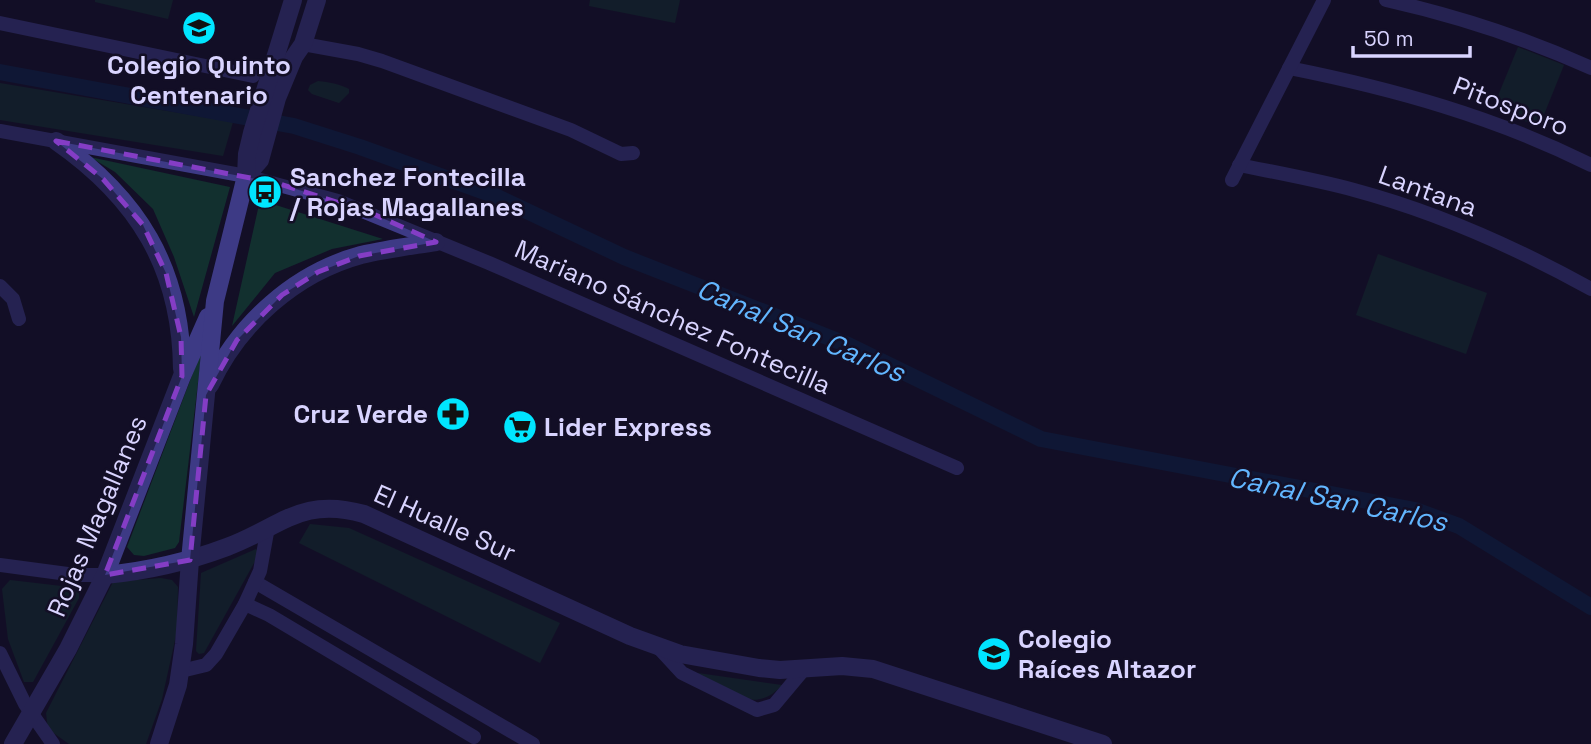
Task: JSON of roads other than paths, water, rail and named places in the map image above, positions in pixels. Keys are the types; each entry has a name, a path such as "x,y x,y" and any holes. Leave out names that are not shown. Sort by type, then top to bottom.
{"street":[{"name":"Rojas Magallanes","path":"159,744 181,671 215,301 246,176 260,160 259,136 270,101 293,0"},
{"name":"Rojas Magallanes","path":"270,101 303,44 317,0"},
{"path":"1232,180 1324,0"},
{"path":"1387,0 1512,35 1591,68"},
{"path":"0,23 253,76"},
{"path":"286,23 303,44 382,61 571,130 621,154 634,153"},
{"name":"Pitosporo","path":"1289,68 1345,79 1443,105 1519,132 1591,165"},
{"name":"Mariano Sánchez Fontecilla","path":"0,131 246,176 338,201 957,468"},
{"path":"56,141 88,165 118,194 152,240 175,304 181,337 182,376"},
{"name":"Lantana","path":"1239,165 1353,190 1400,204 1516,250 1591,289"},
{"path":"206,394 225,357 251,323 299,283 338,263 359,256 436,242"},
{"path":"0,286 13,299 19,319"},
{"name":"Rojas Magallanes","path":"13,744 68,649 106,575 182,376 215,301"},
{"name":"El Hualle Sur","path":"0,565 75,575 106,575 152,569 229,547 294,514 320,508 335,508 364,514 658,647 731,665 780,670 842,666 873,669 1103,744"},
{"path":"181,671 210,662 255,582 264,560 268,527"},
{"path":"255,582 533,744"},
{"path":"245,604 269,615 472,740 485,716"},
{"name":"El Hualle Sur","path":"658,647 682,673 757,710 774,705 805,668"},
{"path":"0,653 31,714 53,744"}],"waterway":[{"name":"Canal San Carlos","path":"0,72 294,126 360,147 493,195 624,257 848,345 1041,439 1415,510 1459,526 1591,607"}],"place":[{"name":"Colegio Quinto Centenario","path":"199,28"},
{"name":"Sanchez Fontecilla / Rojas Magallanes","path":"265,192"},
{"name":"Cruz Verde","path":"453,414"},
{"name":"Lider Express","path":"520,427"},
{"name":"Colegio Raíces Altazor","path":"994,654"}]}
